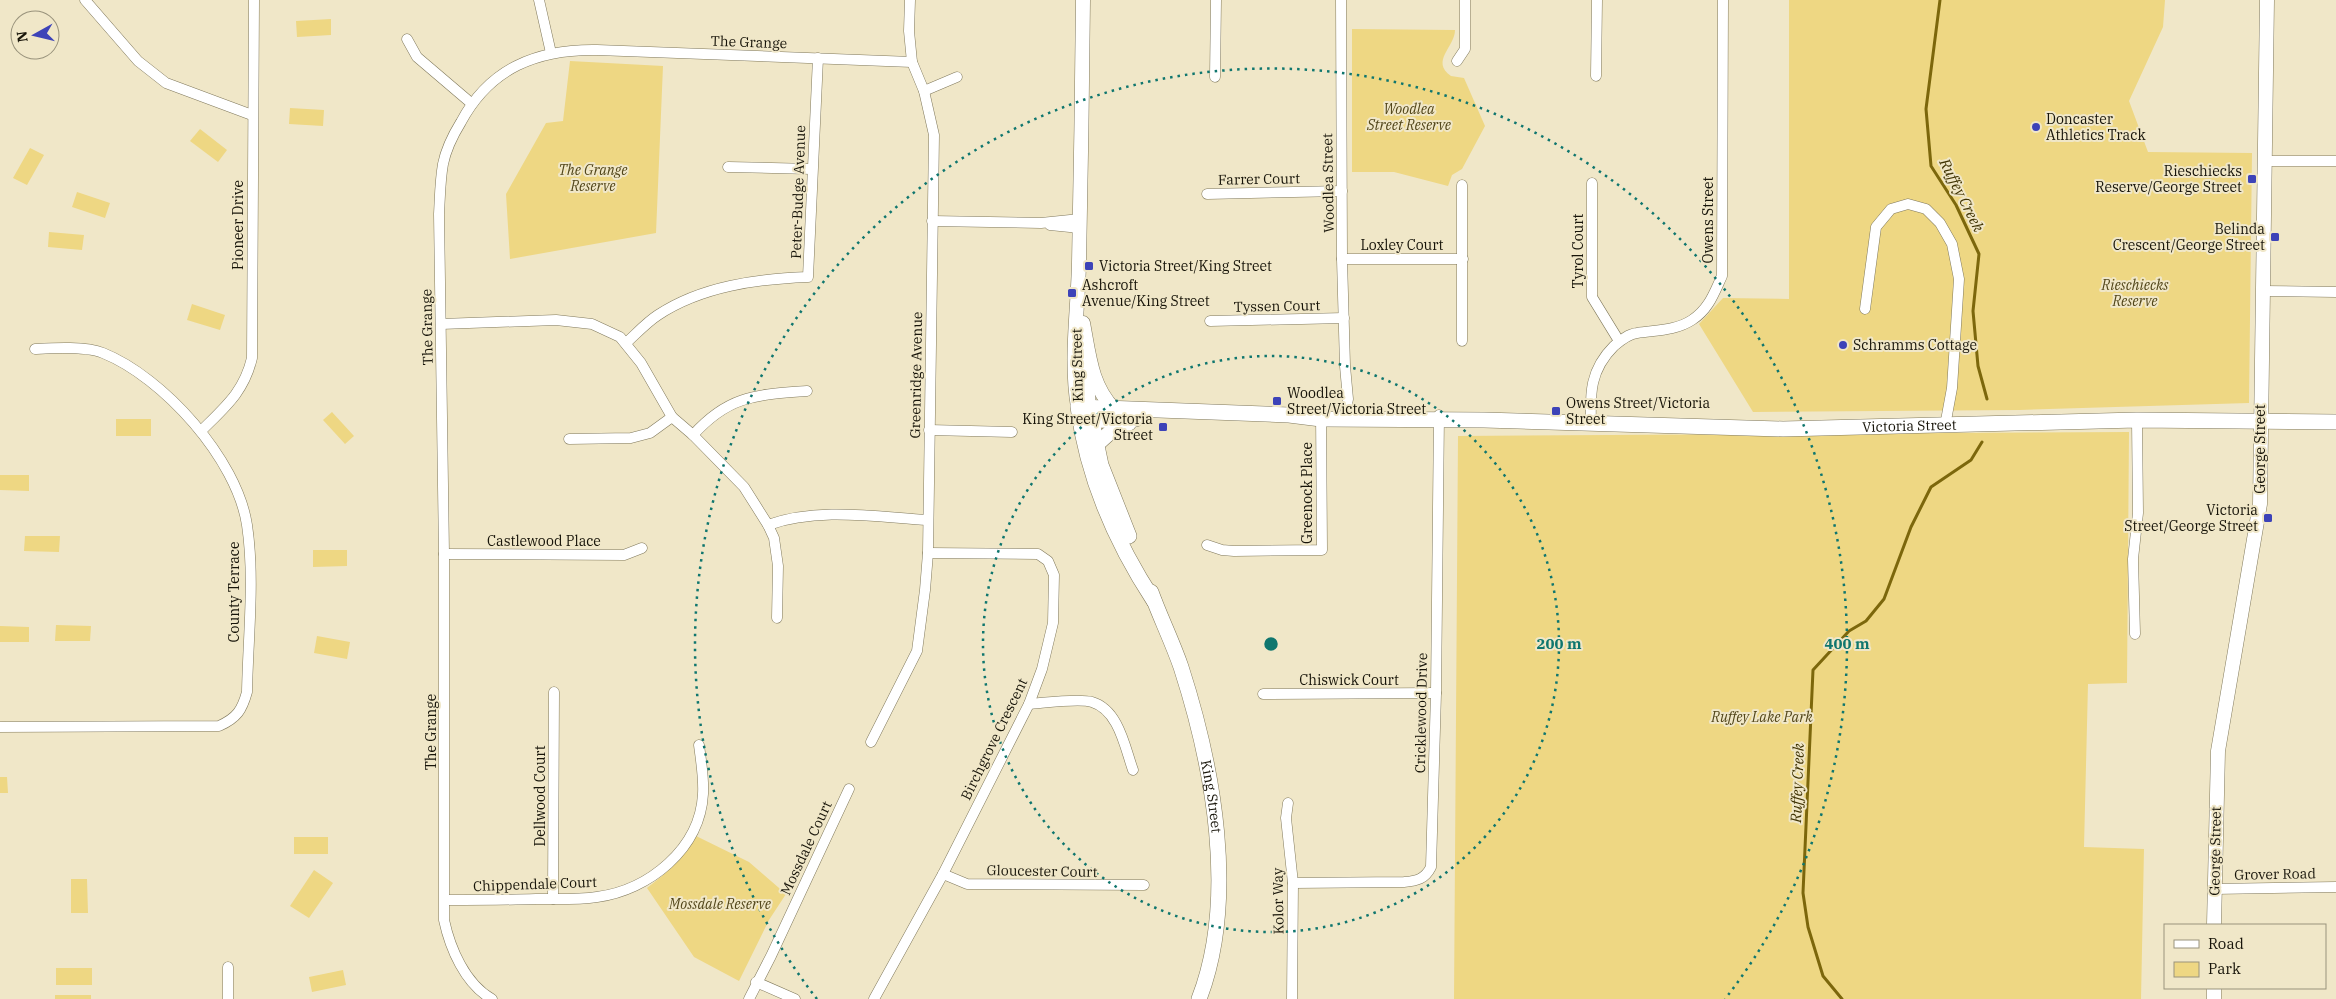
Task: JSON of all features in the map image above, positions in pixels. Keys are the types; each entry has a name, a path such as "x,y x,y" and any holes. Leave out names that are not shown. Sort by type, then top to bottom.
{"main road":[{"name":"King Street","path":"1083,0 1080,224 1075,371 1096,487 1128,558 1154,601"},
{"name":"George Street","path":"2214,924 2218,751 2260,504 2267,0"},
{"name":"King Street","path":"1078,292 1082,323 1084,414 1113,497 1187,685 1202,748 1213,812 1218,871 1217,919 1212,957 1199,999"},
{"path":"1082,323 1097,386 1102,396 1114,409"},
{"name":"Victoria Street","path":"1084,414 1114,409 1260,415"},
{"name":"Victoria Street","path":"1084,414 1137,419 1345,413 1591,424 1783,429 2137,420 2336,422"},
{"path":"1096,445 1116,427 1137,419"}],"street":[{"path":"84,0 138,61 166,83 252,115"},
{"name":"Pioneer Drive","path":"201,431 228,405 243,387 252,358 254,0"},
{"path":"539,0 551,53"},
{"name":"Greenridge Avenue","path":"871,742 917,651 928,553 934,135 932,117 912,62 909,31 910,0"},
{"path":"1214,77 1216,0"},
{"name":"Woodlea Street","path":"1341,0 1342,259 1345,413"},
{"path":"1457,61 1465,49 1465,0"},
{"path":"1596,76 1597,0"},
{"name":"Owens Street","path":"1591,424 1592,383 1602,358 1619,341 1634,333 1673,329 1692,320 1711,302 1722,276 1723,0"},
{"path":"407,39 417,56 471,103"},
{"name":"The Grange","path":"489,998 460,965 448,941 444,920 444,554 440,214 443,163 451,140 471,103 494,80 531,58 551,53 597,50 912,62"},
{"name":"Peter-Budge Avenue","path":"626,343 657,315 714,290 777,278 808,277 818,58"},
{"path":"924,91 957,77"},
{"path":"2264,161 2336,161"},
{"path":"728,167 812,169"},
{"name":"Tyrol Court","path":"1592,183 1592,297 1619,341"},
{"name":"Loxley Court","path":"1462,185 1462,341"},
{"name":"Farrer Court","path":"1207,194 1342,191"},
{"path":"1865,309 1876,227 1891,209 1908,204 1926,209 1940,223 1952,244 1959,279 1952,388 1945,426"},
{"path":"932,221 1080,224"},
{"name":"Loxley Court","path":"1342,259 1463,259"},
{"path":"2263,291 2336,292"},
{"name":"Tyssen Court","path":"1210,321 1344,318"},
{"path":"441,324 556,320 592,324 620,337 641,362 672,418 693,435 744,486 768,525 774,538 778,566 778,618"},
{"name":"County Terrace","path":"0,727 219,726 234,720 243,708 247,692 250,556 246,522 235,486 201,431 180,409 133,368 101,352 63,348 35,349"},
{"path":"693,435 709,418 725,407 768,394 807,391"},
{"name":"Greenock Place","path":"1207,545 1222,550 1234,551 1322,550 1321,415"},
{"path":"568,439 631,438 650,433 672,418"},
{"name":"Cricklewood Drive","path":"1293,883 1416,881 1426,875 1431,860 1436,693 1439,418"},
{"path":"2136,634 2133,559 2138,513 2137,420"},
{"path":"929,430 1012,432"},
{"path":"768,525 789,518 814,515 928,520"},
{"name":"Castlewood Place","path":"444,554 624,555 642,548"},
{"name":"Birchgrove Crescent","path":"874,999 943,874 1029,704 1042,669 1053,623 1054,575 1048,561 1038,554 928,553"},
{"name":"Dellwood Court","path":"553,899 554,692"},
{"name":"Chiswick Court","path":"1263,694 1436,693"},
{"path":"1029,704 1091,702 1105,708 1115,721 1133,770"},
{"name":"Chippendale Court","path":"445,900 598,897 636,886 658,873 673,860 686,841 698,817 703,795 699,745"},
{"name":"Mossdale Court","path":"749,999 756,982 772,956 849,789"},
{"name":"Kolor Way","path":"1288,803 1286,818 1293,883 1292,999"},
{"name":"Gloucester Court","path":"943,874 967,884 1144,885"},
{"name":"Grover Road","path":"2214,889 2336,887"},
{"path":"228,967 228,999"},
{"path":"756,982 795,999"}],"green space":[{"name":"Rieschiecks Reserve","path":"1789,0 2165,0 2163,27 2129,101 2148,152 2252,153 2249,403 2019,410 1753,412 1699,324 1723,298 1789,299"},
{"path":"331,19 331,35 297,37 296,21"},
{"name":"Woodlea Street Reserve","path":"1352,29 1455,30 1443,59 1443,65 1451,76 1464,78 1485,126 1462,169 1452,175 1448,186 1394,172 1352,172"},
{"name":"The Grange Reserve","path":"570,61 663,66 656,233 510,259 506,194 546,123 563,121"},
{"path":"290,108 324,110 323,126 289,124"},
{"path":"200,129 227,150 218,162 190,141"},
{"path":"30,148 44,155 27,185 13,178"},
{"path":"77,192 110,203 105,218 72,207"},
{"path":"49,232 84,235 82,250 48,247"},
{"path":"192,304 225,315 220,330 187,320"},
{"path":"332,412 354,436 345,444 323,420"},
{"path":"116,419 151,419 151,436 116,436"},
{"name":"Ruffey Lake Park","path":"2129,432 2127,683 2088,684 2084,847 2144,849 2141,999 1454,999 1458,436"},
{"path":"0,475 29,475 29,491 0,490"},
{"path":"25,536 60,536 59,552 24,551"},
{"path":"313,550 347,550 347,566 313,567"},
{"path":"56,625 91,626 90,641 55,641"},
{"path":"0,626 29,627 29,642 0,642"},
{"path":"317,636 350,642 347,659 314,653"},
{"path":"0,777 7,777 8,793 0,793"},
{"name":"Mossdale Reserve","path":"694,835 749,862 786,894 769,920 739,981 694,957 647,888 674,864 685,851"},
{"path":"294,837 328,837 328,854 294,854"},
{"path":"314,870 333,883 309,918 290,906"},
{"path":"71,879 87,879 88,913 71,913"},
{"path":"56,968 92,968 92,985 56,985"},
{"path":"343,970 346,985 312,992 309,977"},
{"path":"55,995 91,995 91,999 55,999"}],"waterway":[{"name":"Ruffey Creek","path":"1940,0 1926,109 1931,166 1956,205 1979,254 1973,311 1978,366 1987,399"},
{"name":"Ruffey Creek","path":"1842,999 1823,976 1808,927 1803,893 1813,670 1849,631 1866,621 1884,599 1911,527 1931,487 1971,460 1982,442"}],"place":[{"name":"Doncaster Athletics Track","path":"2036,127"},
{"name":"Rieschiecks Reserve/George Street","path":"2252,179"},
{"name":"Belinda Crescent/George Street","path":"2275,237"},
{"name":"Victoria Street/King Street","path":"1089,266"},
{"name":"Ashcroft Avenue/King Street","path":"1072,293"},
{"name":"Schramms Cottage","path":"1843,345"},
{"name":"Woodlea Street/Victoria Street","path":"1277,401"},
{"name":"Owens Street/Victoria Street","path":"1556,411"},
{"name":"King Street/Victoria Street","path":"1163,427"},
{"name":"Victoria Street/George Street","path":"2268,518"}]}
